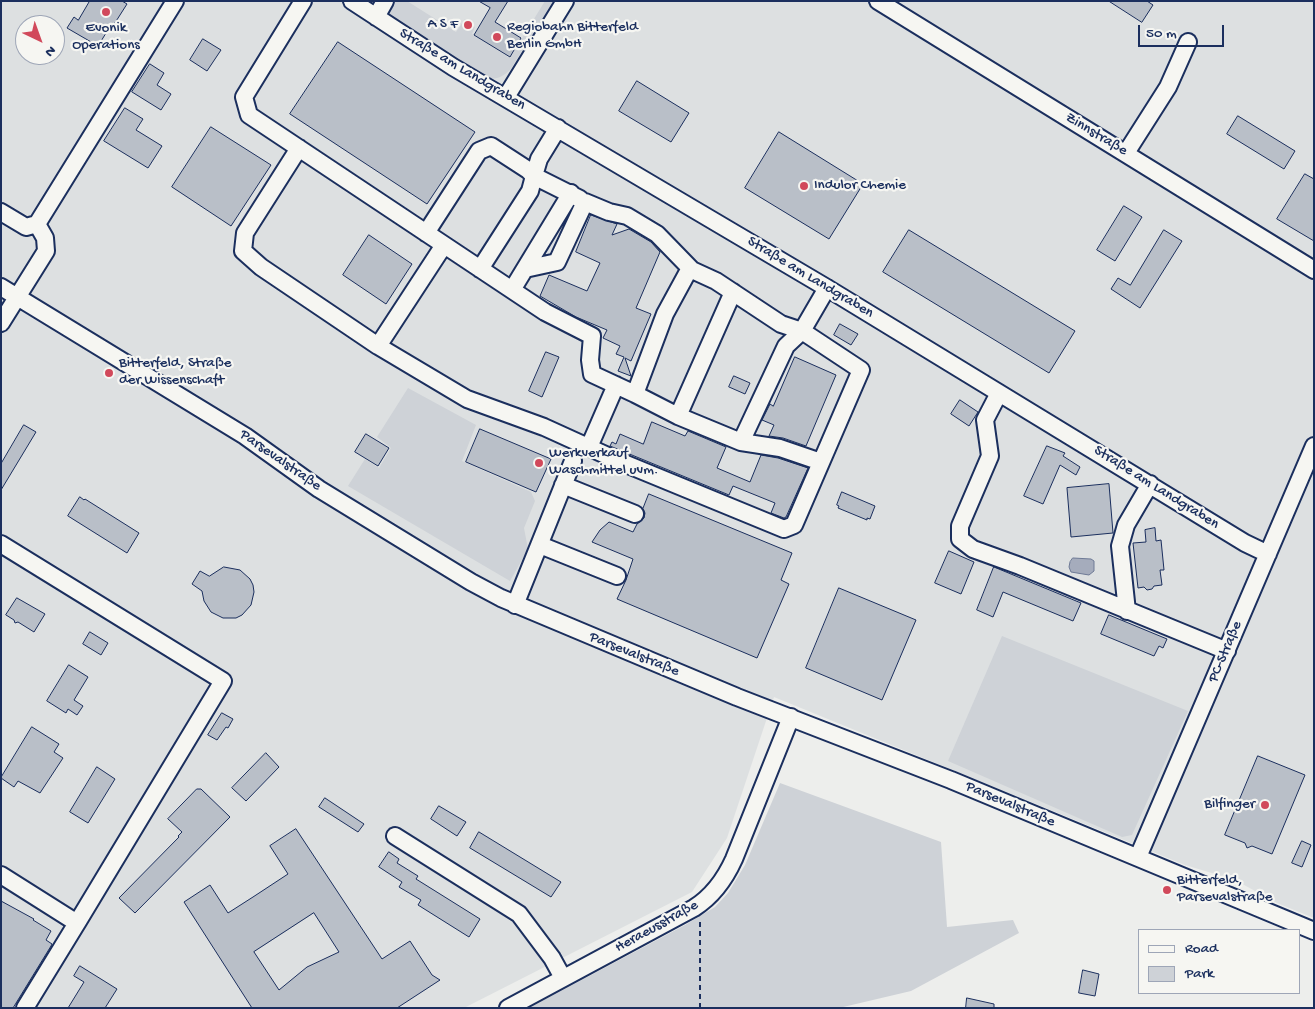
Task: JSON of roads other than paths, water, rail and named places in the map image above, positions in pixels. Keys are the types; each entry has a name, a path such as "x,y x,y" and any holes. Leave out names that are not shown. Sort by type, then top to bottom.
{"street":[{"path":"1,212 26,227 37,224 175,1"},
{"path":"303,1 244,97 249,115 544,312 592,336 590,360 592,374 678,416 741,442 780,448 821,462"},
{"name":"Straße am Landgraben","path":"352,1 408,39 827,288 1244,543 1268,554"},
{"path":"376,17 385,1"},
{"path":"506,97 565,1"},
{"name":"Zinnstraße","path":"878,1 1314,270"},
{"path":"1126,153 1168,87 1188,42"},
{"path":"480,269 530,191 539,159 558,128"},
{"path":"299,148 245,233 243,251 261,267 378,346 467,399 544,426 621,462 784,529 794,525 861,370 802,331 781,324 716,281 690,268 657,234 627,216 609,212 542,181 491,146 479,151 426,233"},
{"path":"512,290 571,193"},
{"path":"524,269 557,262 585,202"},
{"path":"1,323 46,251 45,238 37,224"},
{"path":"378,346 444,245"},
{"path":"635,394 666,314 690,268"},
{"name":"Parsevalstraße","path":"1,287 246,436 319,488 471,582 515,605 737,697 951,780 1314,931"},
{"path":"741,442 786,346 802,331 827,288"},
{"path":"678,416 733,292"},
{"path":"588,447 616,385"},
{"path":"999,393 985,420 990,456 960,526 960,540 972,549 1020,566 1227,651"},
{"name":"PC-Straße","path":"1138,858 1268,554 1309,474 1314,446"},
{"path":"515,605 573,461"},
{"path":"1128,611 1120,546 1126,525 1150,484"},
{"path":"563,485 635,514"},
{"path":"1,544 223,681 25,1008"},
{"path":"540,545 617,576"},
{"name":"Heraeusstraße","path":"508,1008 700,904 723,881 734,859 791,717"},
{"path":"395,836 519,914 552,958 563,978"},
{"path":"1,875 77,923"}],"water":[{"path":"1073,558 1091,559 1094,561 1094,571 1089,575 1071,572 1069,567"}],"place":[{"name":"Evonik Operations","path":"106,12"},
{"name":"A S F","path":"468,25"},
{"name":"Regiobahn Bitterfeld Berlin GmbH","path":"497,37"},
{"name":"Indulor Chemie","path":"804,186"},
{"name":"Bitterfeld, Straße der Wissenschaft","path":"109,373"},
{"name":"Werkverkauf Waschmittel uvm.","path":"539,463"},
{"name":"Bilfinger","path":"1265,805"},
{"name":"Bitterfeld, Parsevalstraße","path":"1167,890"}]}
